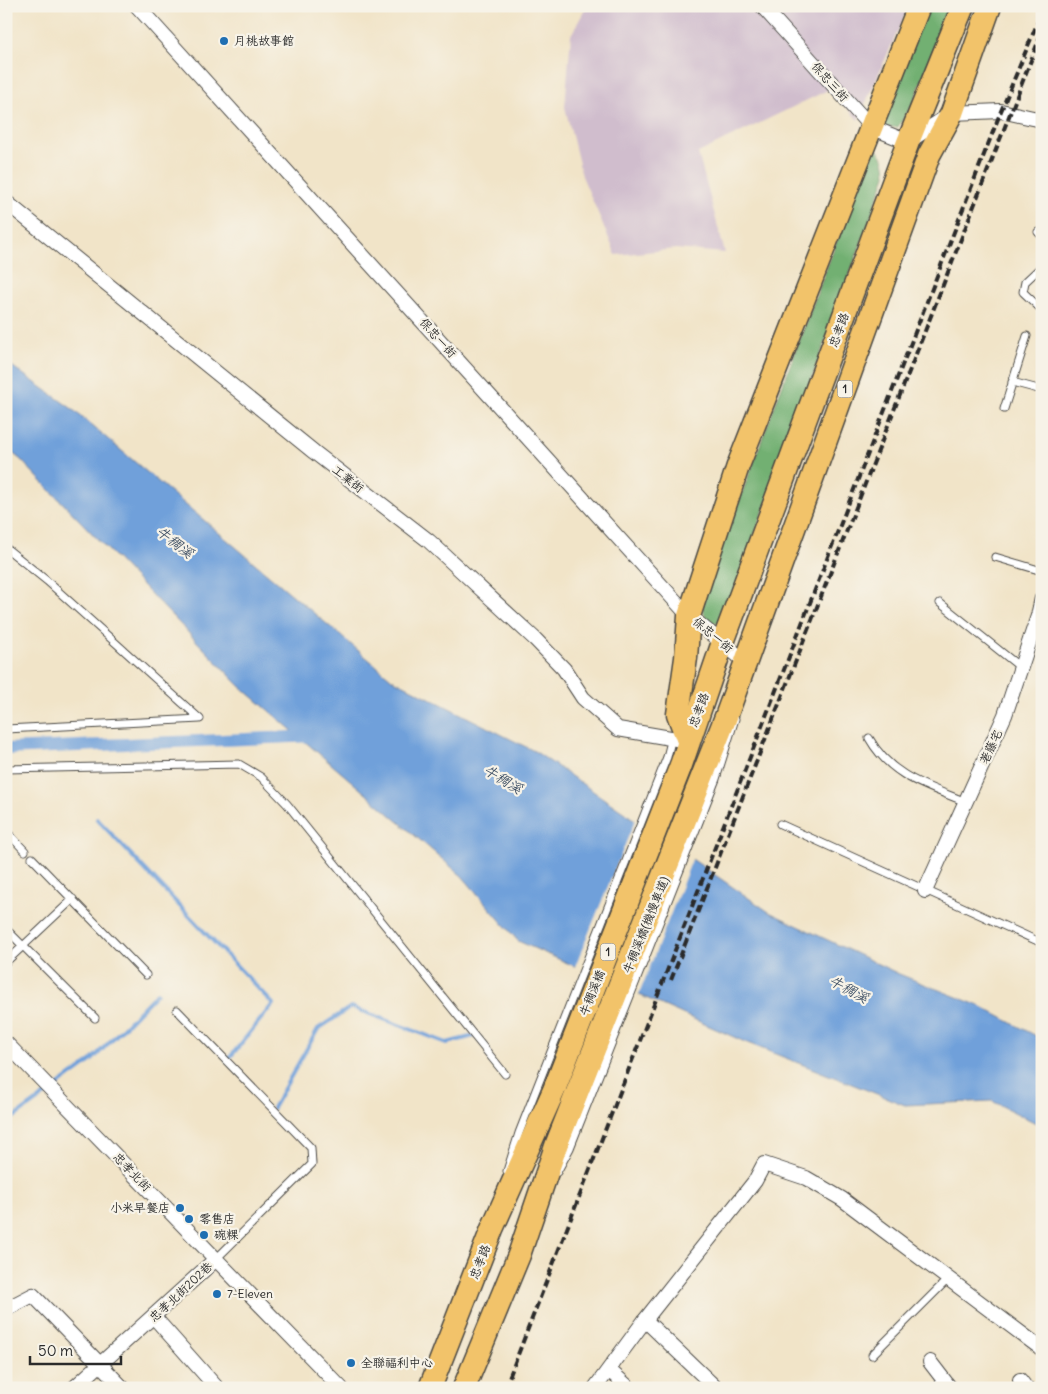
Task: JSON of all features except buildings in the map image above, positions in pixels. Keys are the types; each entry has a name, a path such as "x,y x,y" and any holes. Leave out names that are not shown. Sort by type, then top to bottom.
{"main road":[{"name":"忠孝路","path":"680,740 678,714 686,658 689,616 738,466 919,6"},
{"name":"忠孝路","path":"680,740 722,645 908,142 963,6"},
{"name":"忠孝路","path":"709,776 746,662 929,155 952,113 990,6"},
{"name":"牛稠溪橋","path":"526,1135 674,761 680,740"},
{"name":"牛稠溪橋","path":"464,1388 518,1255 542,1186 562,1149 709,776"},
{"name":"忠孝路","path":"430,1388 492,1229 526,1135"}],"street":[{"name":"保忠一街","path":"137,6 689,616 722,645 746,662"},
{"name":"保忠三街","path":"762,6 871,127 908,142"},
{"path":"908,142 952,113 1001,111 1042,120"},
{"name":"工業街","path":"6,202 314,452 429,542 535,639 564,669 583,698 618,729 680,740"},
{"name":"荖藤宅","path":"925,891 1005,715 1038,616 1042,598"},
{"name":"忠孝北街","path":"6,1043 341,1388"},
{"path":"595,1388 645,1320 755,1181 764,1164 806,1178 842,1199 947,1280 1042,1349"},
{"name":"忠孝北街202巷","path":"74,1388 102,1365 216,1259"},
{"path":"6,1309 33,1295 123,1388"},
{"path":"154,1317 217,1388"},
{"path":"645,1320 716,1388"},
{"path":"930,1362 950,1388"},
{"path":"609,1370 629,1388"}],"lane":[{"path":"1042,266 1025,282 1023,292 1042,310"},
{"path":"1004,409 1027,336"},
{"path":"1012,382 1042,390"},
{"path":"6,548 47,580 200,719 6,729"},
{"path":"995,557 1042,571"},
{"path":"940,603 1020,667"},
{"path":"868,738 878,754 904,777 966,802"},
{"path":"6,770 239,764 261,777 287,804 504,1074"},
{"path":"780,824 1042,943"},
{"path":"6,831 26,850"},
{"path":"32,858 146,975"},
{"path":"6,962 73,899"},
{"path":"6,929 95,1018"},
{"path":"176,1010 311,1148 312,1164 216,1259"},
{"path":"872,1354 947,1280"}],"shaded area":[{"path":"587,6 909,6 858,120 830,89 698,153 725,253 676,249 616,255 582,176 565,107 571,35"}],"green space":[{"path":"926,6 950,6 913,104 898,127 882,128"},
{"path":"872,147 883,158 886,175 724,619 718,623 710,623 706,618 703,608 709,581"}],"water":[{"name":"牛稠溪","path":"6,362 71,408 392,679 536,752 769,912 899,974 982,1007 1042,1039 1042,1126 992,1101 905,1105 745,1042 518,941 462,876 240,686 20,459 6,448"}],"pier":[{"path":"636,818 693,857 638,997 574,969"}],"waterway":[{"path":"6,749 316,736"},
{"path":"97,819 273,1004 227,1061"},
{"path":"54,1088 91,1061 157,993"},
{"path":"273,1108 318,1029 351,1007 447,1043 474,1036"},
{"path":"6,1123 49,1092"}],"railway":[{"path":"505,1388 1001,111 1042,12"},
{"path":"671,980 1042,32"}],"place":[{"name":"月桃故事館","path":"224,41"},
{"name":"小米早餐店","path":"180,1208"},
{"name":"零售店","path":"189,1219"},
{"name":"碗粿","path":"204,1235"},
{"name":"7-Eleven","path":"217,1294"},
{"name":"全聯福利中心","path":"351,1363"}]}
